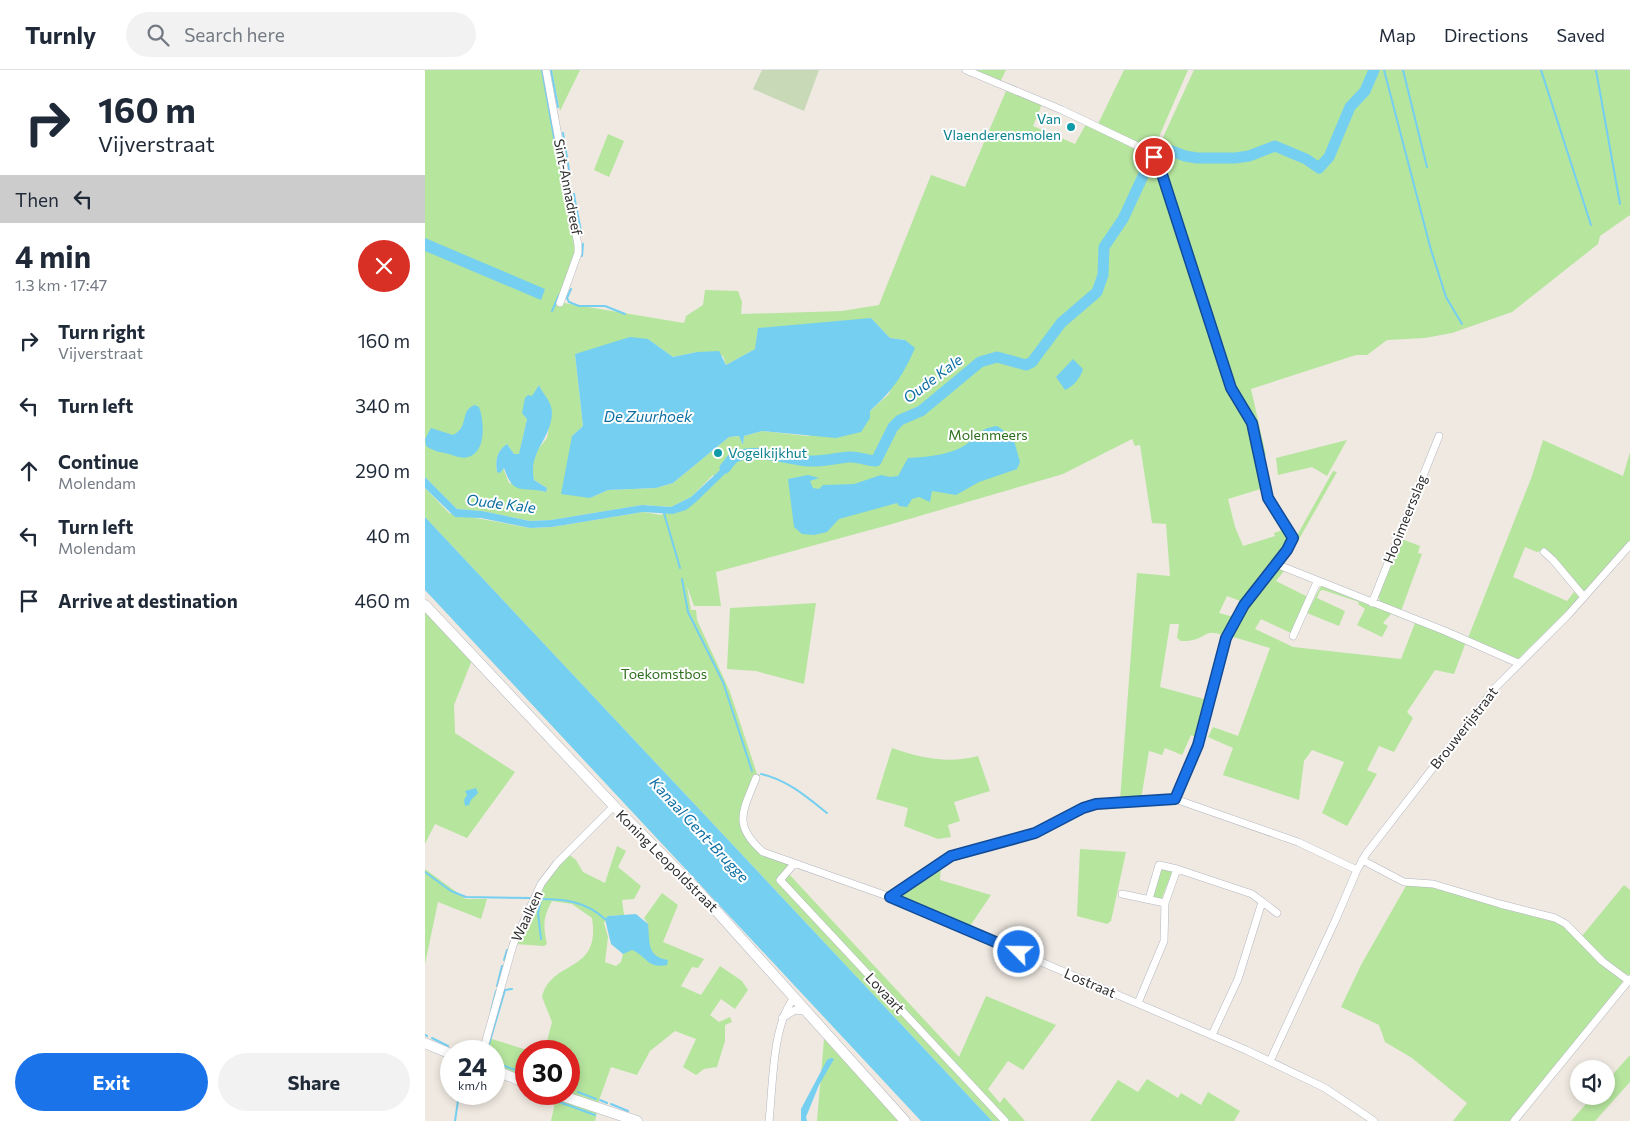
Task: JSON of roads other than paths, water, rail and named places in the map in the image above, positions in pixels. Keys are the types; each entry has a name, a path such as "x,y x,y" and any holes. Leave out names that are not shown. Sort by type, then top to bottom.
{"street":[{"name":"Sint-Annadreef","path":"546,70 578,245 576,259 560,303"},
{"path":"966,70 1062,110 1154,157 1231,388 1252,423 1269,502 1293,538 1244,605 1226,638 1198,745 1175,799"},
{"name":"Hooimeersslag","path":"1372,603 1439,436"},
{"name":"Brouwerijstraat","path":"1270,1061 1362,860 1495,688 1518,662 1584,598 1630,545"},
{"path":"1544,552 1553,560 1584,598"},
{"path":"1275,564 1518,662"},
{"path":"1293,636 1317,582"},
{"name":"Koning Leopoldstraat","path":"425,606 614,806 702,895 905,1121"},
{"name":"Lostraat","path":"756,778 742,813 742,826 750,840 763,852 890,897 1270,1061 1325,1088 1374,1121"},
{"path":"890,897 951,856 1035,833 1083,808 1096,804 1175,799 1297,842 1357,870"},
{"name":"Waalken","path":"486,1040 513,945 528,917 541,884 557,863 614,806"},
{"path":"1362,860 1404,882 1433,884 1555,918 1565,924 1602,961 1629,980 1514,1121"},
{"name":"Lovaart","path":"794,864 779,880 1005,1121"},
{"path":"1149,899 1159,865 1177,869 1252,894 1277,914"},
{"path":"1138,1003 1165,939 1165,903 1177,869"},
{"path":"1121,894 1165,903"},
{"path":"1212,1036 1238,978 1262,902"},
{"path":"769,1121 782,1019 785,1008 794,998"},
{"path":"782,1019 795,1010 805,1010"},
{"path":"425,1042 440,1049"},
{"path":"580,1102 637,1121"}],"water":[{"path":"425,238 545,289 541,300 425,251"},
{"name":"De Zuurhoek","path":"871,318 890,338 905,340 915,348 896,383 870,411 870,418 861,432 836,438 762,431 744,436 743,445 739,436 729,437 673,483 656,488 608,490 590,498 561,494 572,436 583,426 575,354 630,337 648,339 673,357 697,352 719,351 726,365 755,349 758,328"},
{"path":"1073,359 1083,369 1071,387 1065,390 1056,377"},
{"path":"539,385 549,402 552,413 548,431 534,461 533,470 534,480 547,488 546,492 519,489 511,483 504,468 500,473 497,472 496,468 499,453 507,444 514,454 519,454 527,419 522,413 525,398 528,395 532,396"},
{"path":"475,405 479,407 483,435 474,454 466,458 437,451 426,446 425,439 431,428 453,435 461,428 467,411"},
{"name":"Molenmeers","path":"997,426 1013,437 1020,462 1017,469 979,482 956,495 932,491 930,502 919,497 912,499 907,507 899,506 897,503 839,519 827,532 814,535 802,534 794,527 788,479 808,475 819,478 810,481 813,488 819,489 823,485 854,484 881,475 898,476 908,458 947,453 962,447 983,430"},
{"path":"733,458 729,470 686,510 673,514 643,512 552,527 530,528 481,518 455,517 425,488 425,477 457,509 482,511 530,521 551,520 642,505 671,507 691,497"},
{"name":"Kanaal Gent-Brugge","path":"425,517 992,1121 921,1121 425,590"},
{"path":"476,788 478,793 469,805 465,806 464,800 467,795 465,791"},
{"path":"636,914 648,924 649,942 653,952 656,956 668,960 667,965 651,964 632,950 623,954 611,944 605,919 608,916"},
{"path":"834,1059 819,1085 806,1117 807,1121 801,1121 801,1109 827,1060"}],"waterway":[{"path":"542,70 555,143"},
{"path":"551,70 558,107"},
{"name":"Oude Kale","path":"1157,154 1166,149 1197,158 1235,158 1249,156 1275,146 1306,159 1319,168 1329,157 1350,107 1365,91 1374,70"},
{"path":"1384,70 1431,250 1446,297 1462,324"},
{"path":"1403,70 1427,167"},
{"path":"1541,70 1591,225"},
{"path":"1596,70 1620,204"},
{"path":"563,133 570,176"},
{"path":"557,152 559,160"},
{"name":"Oude Kale","path":"725,468 735,457 752,454 807,461 852,457 876,461 893,427 900,420 921,411 980,362 997,357 1026,365 1032,362 1061,323 1097,292 1103,275 1104,247 1123,219 1150,161"},
{"path":"574,194 576,207"},
{"path":"577,211 581,231"},
{"path":"582,256 583,244"},
{"path":"571,289 567,298 569,302 579,306 605,306 625,314"},
{"path":"552,311 559,295"},
{"path":"664,513 680,568"},
{"path":"682,579 688,612 723,682 752,771"},
{"path":"761,774 788,784 827,813"},
{"path":"425,872 451,891 466,897 531,898"},
{"path":"539,899 574,902 590,908 605,919"},
{"path":"541,900 538,913 541,939"},
{"path":"504,960 507,950"},
{"path":"497,986 502,966"},
{"path":"490,1040 505,990 512,989"},
{"path":"491,1011 496,991"},
{"path":"432,1038 440,1042"},
{"path":"505,1066 515,1070"},
{"path":"580,1093 596,1099"},
{"path":"600,1100 607,1103"},
{"path":"611,1104 628,1111"},
{"path":"455,1121 457,1105"},
{"path":"567,1105 595,1115"}],"place":[{"name":"Van Vlaenderensmolen","path":"1071,127"},
{"name":"Vogelkijkhut","path":"718,453"}],"park label":[{"name":"Toekomstbos","path":"664,674"}]}
